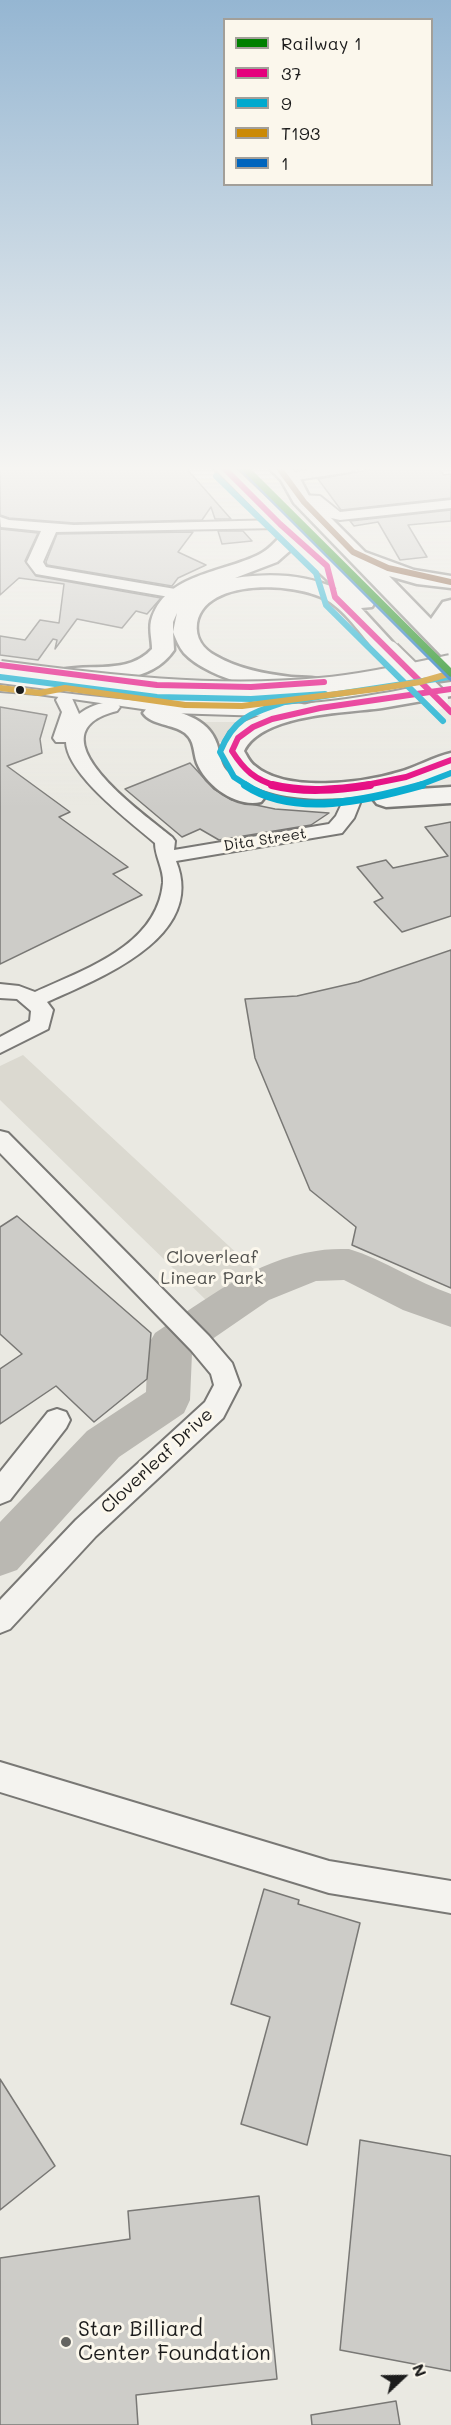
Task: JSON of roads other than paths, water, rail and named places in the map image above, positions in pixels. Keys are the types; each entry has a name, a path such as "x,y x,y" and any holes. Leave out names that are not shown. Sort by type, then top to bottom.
{"highway":[{"path":"69,675 131,669 153,661 163,650 164,618 181,594 204,581"},
{"path":"265,581 233,585 207,595 196,603 188,614 185,633 190,645 210,662 237,674 295,685 385,675 448,653"},
{"path":"270,581 296,583 335,597 399,650 445,693"},
{"path":"331,581 335,597"},
{"path":"340,581 399,650"},
{"path":"380,581 448,653"},
{"path":"448,653 441,620 451,607"},
{"path":"0,672 148,689 224,693 321,689 448,653"},
{"path":"0,683 142,700 223,704 445,693"},
{"path":"445,693 298,710 254,727 240,736 233,745 232,751 240,766 254,777 270,784 323,790 356,788 404,780 451,760"},
{"path":"152,710 198,731 204,740 212,769 229,785 246,795 268,802 294,805 351,803 451,795"}],"main road":[{"path":"0,665 157,685 241,687 295,685"},
{"path":"0,683 65,700 111,707 152,710 186,708 298,710"},
{"path":"23,688 38,688 184,717 243,718 298,710"}],"street":[{"path":"103,581 181,594"},
{"path":"65,700 71,712 60,751 80,786 165,857"},
{"path":"35,1000 116,961 146,939 159,924 172,892 173,879 165,857 165,841 96,780 83,763 75,746 77,732 82,721 92,712 111,707"},
{"name":"Dita Street","path":"165,857 334,829 345,818 351,803"},
{"path":"0,991 20,992 35,1000 42,1010 40,1024 0,1046"},
{"name":"Cloverleaf Drive","path":"0,1139 200,1343 223,1370 227,1385 214,1410 86,1528 0,1620"},
{"path":"0,1492 57,1420"},
{"path":"0,1777 329,1877 451,1898"}],"waterway":[{"path":"0,1555 103,1444 168,1400 170,1345 254,1289 293,1272 316,1266 349,1264 418,1299 451,1311"}],"rail line":[{"name":"1","path":"359,581 451,673"}],"place":[{"name":"Star Billiard Center Foundation","path":"66,2342"}],"park label":[{"name":"Cloverleaf Linear Park","path":"212,1267"}]}
